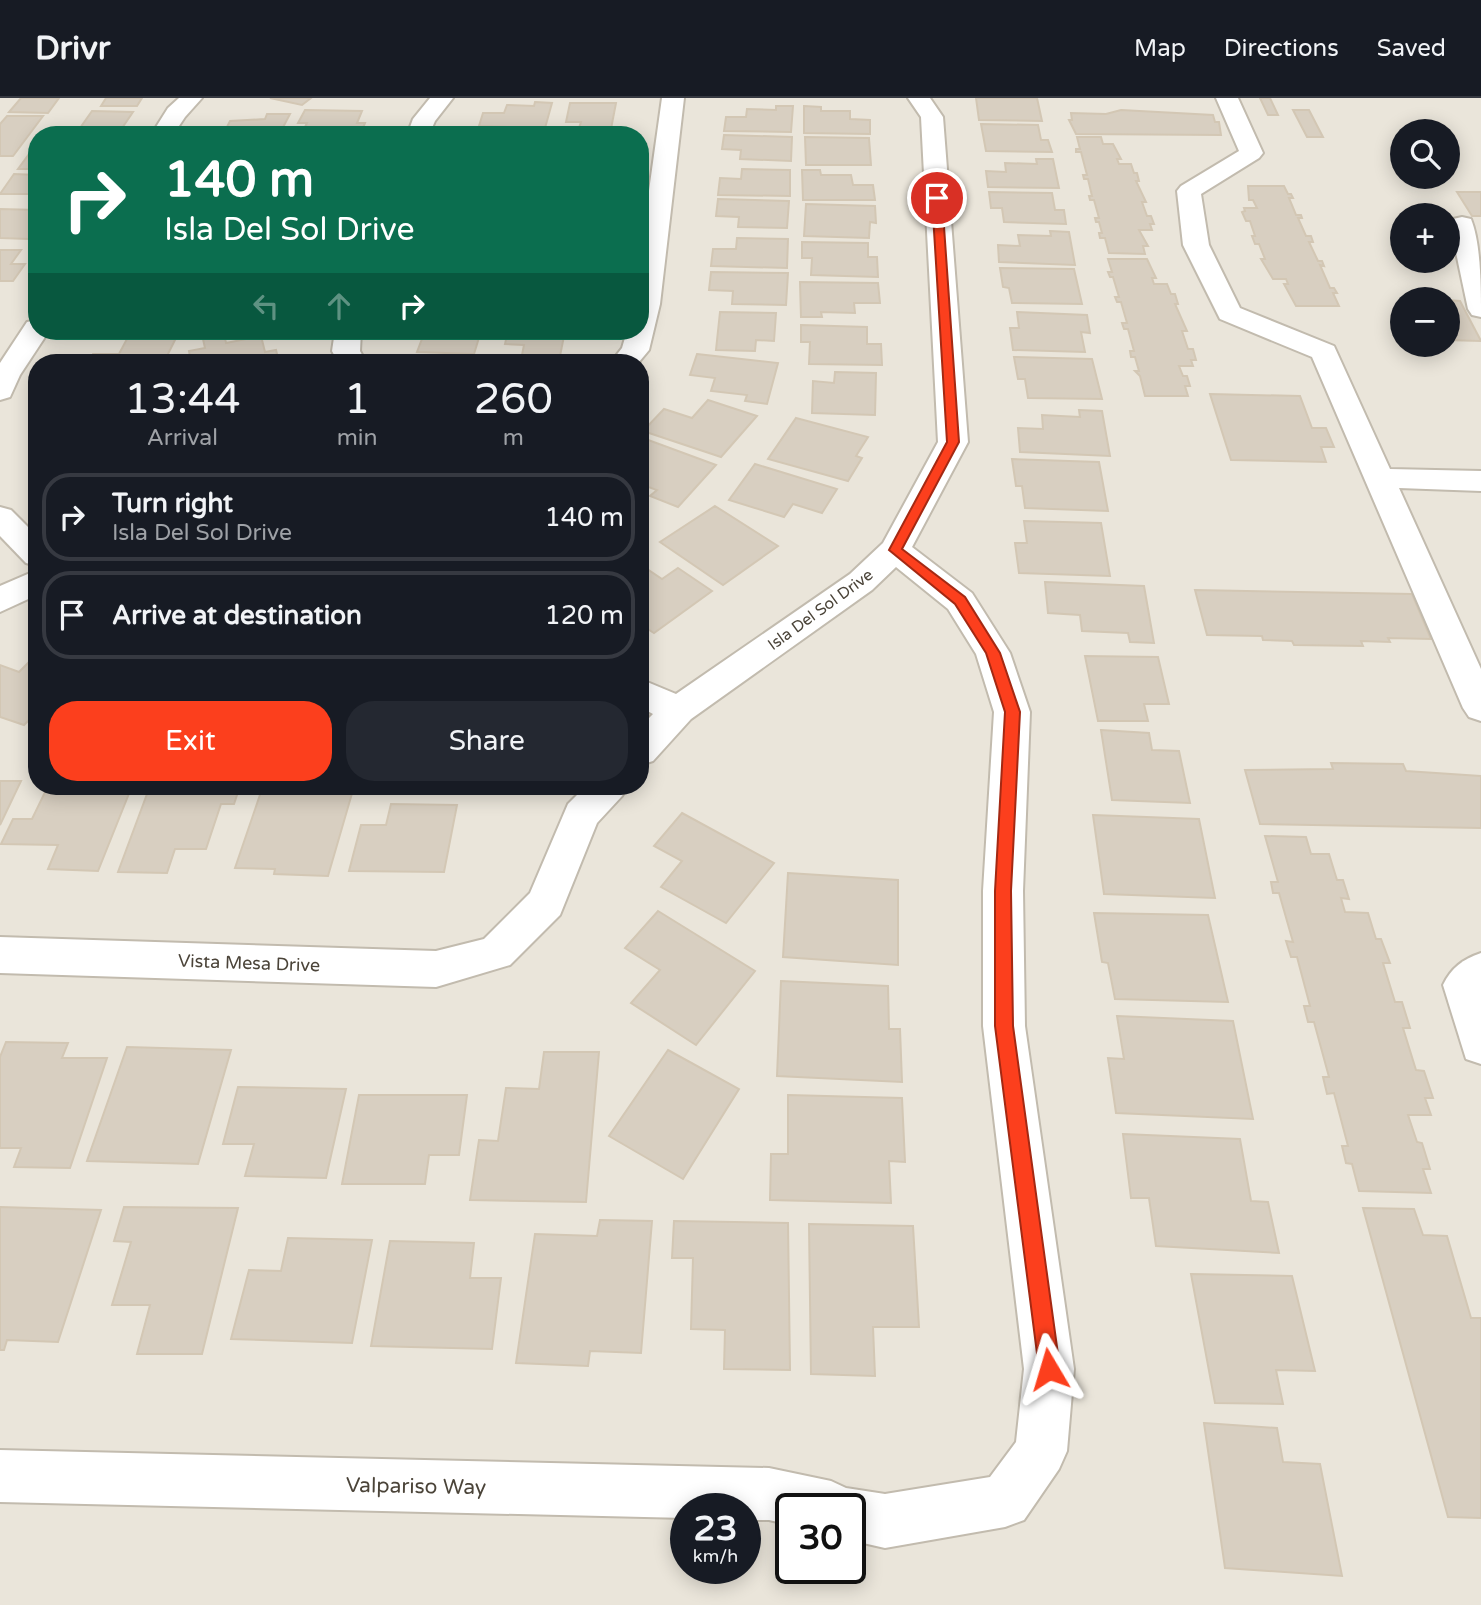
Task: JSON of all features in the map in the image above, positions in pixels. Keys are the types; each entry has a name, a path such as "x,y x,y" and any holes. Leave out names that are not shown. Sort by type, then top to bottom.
{"street":[{"path":"168,126 191,98"},
{"path":"421,126 442,98"},
{"path":"649,288 673,98"},
{"name":"Isla Del Sol Drive","path":"649,741 678,710 861,582 895,550 953,442 932,117 919,98"},
{"path":"1227,98 1251,153 1189,191 1196,245 1229,313 1324,352 1481,708"},
{"path":"1462,224 1481,309"},
{"path":"0,391 6,375 29,340"},
{"path":"1379,478 1481,481"},
{"path":"0,517 28,546"},
{"path":"866,1517 885,1521 1005,1501 1041,1451 1049,1369 1004,1026 1003,891 1012,712 993,653 960,601 895,550"},
{"path":"0,600 28,586"},
{"path":"649,696 678,710"},
{"name":"Vista Mesa Drive","path":"0,955 436,969 496,953 546,903 581,816 600,795"},
{"path":"1481,971 1464,985 1481,1045"},
{"name":"Valpariso Way","path":"0,1476 775,1495"}],"shaded area":[{"path":"0,98 1481,98 1481,1605 0,1605"}],"building":[{"path":"21,98 59,98 48,113 9,112"},
{"path":"106,98 142,98 137,106 101,106"},
{"path":"270,98 311,98 302,105"},
{"path":"976,98 1037,98 1042,121 979,120"},
{"path":"1260,98 1270,98 1278,115 1268,115"},
{"path":"535,102 552,103 546,126 479,126 483,113 504,113 507,105 534,106"},
{"path":"570,103 616,103 612,126 580,126 581,122 566,122"},
{"path":"776,106 793,106 791,132 724,131 726,117 746,117 747,109 776,110"},
{"path":"804,106 821,107 821,111 850,111 850,119 870,120 870,134 804,133"},
{"path":"305,110 362,111 357,123 365,123 364,126 306,126 307,123 298,123"},
{"path":"1121,110 1213,115 1215,122 1219,122 1221,135 1076,134 1069,120 1072,120 1071,113 1106,114"},
{"path":"1293,110 1309,110 1323,137 1307,137"},
{"path":"92,111 133,112 123,126 81,126"},
{"path":"267,114 290,114 284,126 228,126 230,121 265,119"},
{"path":"7,116 43,116 36,126 28,126 28,136 13,156 0,156 0,124"},
{"path":"981,124 1038,125 1041,140 1048,140 1052,152 986,151"},
{"path":"724,135 792,137 791,161 740,159 741,150 722,149"},
{"path":"805,137 869,138 871,165 806,165"},
{"path":"1077,137 1101,137 1103,144 1113,144 1121,159 1117,159 1119,164 1131,164 1134,173 1137,173 1139,181 1136,181 1146,202 1142,202 1147,216 1151,216 1154,224 1150,224 1152,230 1139,230 1148,246 1143,246 1145,254 1109,253 1105,238 1100,238 1099,233 1102,233 1095,218 1099,218 1094,200 1090,200 1089,196 1092,196 1088,179 1084,179 1083,175 1087,175 1081,152 1076,152 1076,149 1080,149"},
{"path":"28,155 28,169 18,169"},
{"path":"1036,159 1053,159 1059,188 988,187 986,171 1006,172 1005,163 1037,164"},
{"path":"742,169 790,170 790,196 718,195 720,178 741,179"},
{"path":"802,170 820,170 821,175 851,175 853,185 873,185 875,200 803,200"},
{"path":"14,174 28,175 28,194 0,194"},
{"path":"1248,186 1284,186 1288,194 1291,194 1293,198 1289,198 1296,215 1301,215 1302,218 1298,218 1306,236 1311,236 1313,242 1309,242 1318,261 1322,261 1324,266 1320,265 1330,288 1334,288 1337,293 1333,293 1339,306 1296,306 1284,284 1288,284 1286,279 1273,279 1261,259 1265,259 1259,244 1255,244 1250,221 1246,221 1242,212 1245,211 1244,208 1257,208 1253,200 1249,200"},
{"path":"989,192 1052,193 1055,210 1064,210 1066,224 1004,222 1002,208 991,208"},
{"path":"1457,192 1481,192 1481,216 1472,216"},
{"path":"718,199 789,201 787,228 738,227 739,217 716,216"},
{"path":"806,204 875,206 876,223 870,222 869,238 804,236"},
{"path":"0,209 28,210 28,239 0,238"},
{"path":"1050,231 1069,232 1075,265 999,262 998,245 1020,246 1018,235 1051,236"},
{"path":"737,238 788,239 787,268 711,266 713,249 736,249"},
{"path":"802,242 868,243 868,257 877,257 878,277 811,275 812,258 802,258"},
{"path":"0,250 21,250 11,264 25,264 13,281 0,281"},
{"path":"1108,259 1147,259 1156,278 1152,278 1154,284 1167,284 1171,294 1175,294 1178,304 1175,304 1187,331 1182,331 1188,349 1193,349 1196,360 1191,360 1193,366 1179,366 1183,376 1187,376 1190,386 1185,386 1188,396 1145,396 1140,376 1135,371 1139,371 1135,357 1131,357 1130,351 1134,351 1128,329 1124,329 1122,323 1127,323 1121,302 1117,302 1115,297 1119,297 1113,277 1110,277 1108,272 1112,272"},
{"path":"1000,268 1074,269 1082,304 1012,303 1009,288 1003,287"},
{"path":"711,272 788,273 786,305 732,304 733,291 709,290"},
{"path":"800,282 878,283 880,303 854,303 855,313 821,312 822,317 801,317"},
{"path":"1460,301 1481,341 1460,340"},
{"path":"720,312 776,313 774,341 756,340 755,351 716,350"},
{"path":"1017,312 1087,315 1090,333 1081,332 1085,352 1013,350 1010,328 1019,328"},
{"path":"801,325 867,327 867,344 881,344 882,365 809,364 810,342 801,342"},
{"path":"126,340 175,340 168,354 119,354"},
{"path":"203,340 225,340 226,343 262,340 265,352 276,350 277,354 190,354 189,351 205,348"},
{"path":"422,340 478,340 474,354 417,352"},
{"path":"506,340 563,340 560,354 522,354 524,345 505,344"},
{"path":"697,354 778,363 767,404 745,401 747,395 711,391 715,378 690,375"},
{"path":"1014,357 1092,359 1102,399 1028,398 1025,379 1018,379"},
{"path":"835,372 876,373 875,415 812,413 813,381 834,383"},
{"path":"1210,394 1300,396 1312,428 1326,428 1334,447 1321,447 1326,462 1231,460"},
{"path":"708,400 757,416 721,457 649,433 649,425 664,409 692,418"},
{"path":"1079,410 1102,411 1110,456 1020,452 1018,428 1043,429 1042,415 1080,417"},
{"path":"796,418 868,437 856,456 862,458 848,481 768,459"},
{"path":"649,440 716,465 678,507 650,496 657,490 649,487"},
{"path":"1012,459 1099,462 1108,511 1025,508 1022,486 1016,486"},
{"path":"755,464 837,489 822,513 793,504 784,517 729,500"},
{"path":"715,506 778,546 723,585 660,542"},
{"path":"1024,521 1101,523 1110,576 1019,573 1015,543 1027,543"},
{"path":"678,568 712,591 654,633 649,630 649,570 662,579"},
{"path":"1045,582 1144,586 1154,643 1130,642 1128,633 1082,631 1080,615 1048,613"},
{"path":"1195,590 1412,594 1431,639 1388,638 1390,642 1361,641 1363,646 1294,645 1292,641 1263,640 1262,636 1207,635"},
{"path":"1085,656 1158,657 1169,704 1144,704 1148,721 1098,721"},
{"path":"28,663 28,721 24,725 0,717 0,665 19,672"},
{"path":"1101,730 1149,733 1152,750 1179,751 1190,803 1112,800"},
{"path":"1331,763 1403,764 1406,771 1481,776 1481,828 1260,824 1245,770 1333,769"},
{"path":"0,781 21,781 0,825"},
{"path":"44,795 128,795 98,871 48,869 58,845 1,844 13,819 32,819"},
{"path":"147,795 237,795 234,804 221,804 206,849 175,849 167,873 118,872"},
{"path":"260,795 352,795 328,876 274,874 275,869 235,868"},
{"path":"391,804 457,805 444,872 349,871 361,825 386,825"},
{"path":"682,813 774,863 726,923 661,887 682,861 654,846"},
{"path":"1093,815 1199,819 1215,898 1104,894"},
{"path":"1265,836 1306,837 1311,854 1329,854 1337,880 1343,880 1349,899 1341,898 1345,912 1368,913 1376,939 1381,939 1390,963 1383,963 1395,1002 1402,1002 1410,1028 1403,1028 1416,1070 1424,1071 1433,1098 1425,1098 1431,1115 1408,1115 1417,1142 1422,1143 1430,1169 1423,1169 1431,1193 1359,1191 1352,1164 1346,1163 1342,1146 1348,1146 1334,1093 1327,1094 1323,1077 1329,1077 1314,1022 1308,1022 1304,1006 1310,1006 1297,957 1291,957 1286,941 1293,942 1279,893 1273,893 1271,882 1278,882"},
{"path":"788,873 898,880 898,965 783,957"},
{"path":"658,911 755,971 696,1045 631,1003 660,970 625,948"},
{"path":"1094,913 1208,915 1228,1002 1115,999 1108,963 1102,962"},
{"path":"781,981 888,986 889,1029 900,1029 902,1082 777,1076"},
{"path":"1117,1016 1233,1021 1253,1119 1116,1113 1108,1058 1124,1059"},
{"path":"6,1042 68,1043 62,1058 107,1058 70,1168 14,1167 21,1148 0,1148 0,1057"},
{"path":"127,1047 231,1050 198,1164 87,1161"},
{"path":"668,1050 739,1089 683,1179 609,1136"},
{"path":"544,1052 599,1052 586,1202 470,1200 479,1140 498,1141 506,1088 539,1089"},
{"path":"238,1087 346,1089 326,1178 245,1176 254,1144 223,1144"},
{"path":"359,1095 467,1095 459,1155 429,1155 425,1184 342,1184"},
{"path":"788,1095 902,1098 905,1162 889,1161 891,1203 770,1200 771,1154 788,1154"},
{"path":"1123,1134 1240,1139 1251,1201 1268,1202 1279,1253 1156,1246 1149,1198 1131,1198"},
{"path":"0,1207 101,1210 58,1342 7,1340 4,1350 0,1350"},
{"path":"124,1207 238,1208 202,1354 137,1354 150,1305 112,1305 131,1242 114,1241"},
{"path":"1363,1208 1414,1209 1423,1235 1447,1236 1471,1318 1481,1318 1481,1518 1448,1517"},
{"path":"600,1220 652,1221 641,1353 590,1351 588,1366 516,1363 535,1234 597,1236"},
{"path":"674,1221 788,1223 790,1370 724,1369 725,1330 691,1329 693,1258 672,1258"},
{"path":"809,1224 913,1226 919,1327 873,1327 875,1376 811,1374"},
{"path":"288,1238 372,1240 352,1343 231,1339 249,1270 281,1271"},
{"path":"390,1241 474,1243 470,1278 501,1278 492,1349 371,1346"},
{"path":"1191,1274 1292,1276 1315,1371 1276,1370 1283,1404 1215,1403"},
{"path":"1204,1423 1277,1428 1283,1462 1320,1464 1342,1576 1225,1568"}],"route":[{"path":"937,198 953,442 895,550 960,601 993,653 1012,712 1003,891 1004,1026 1049,1369"}]}
